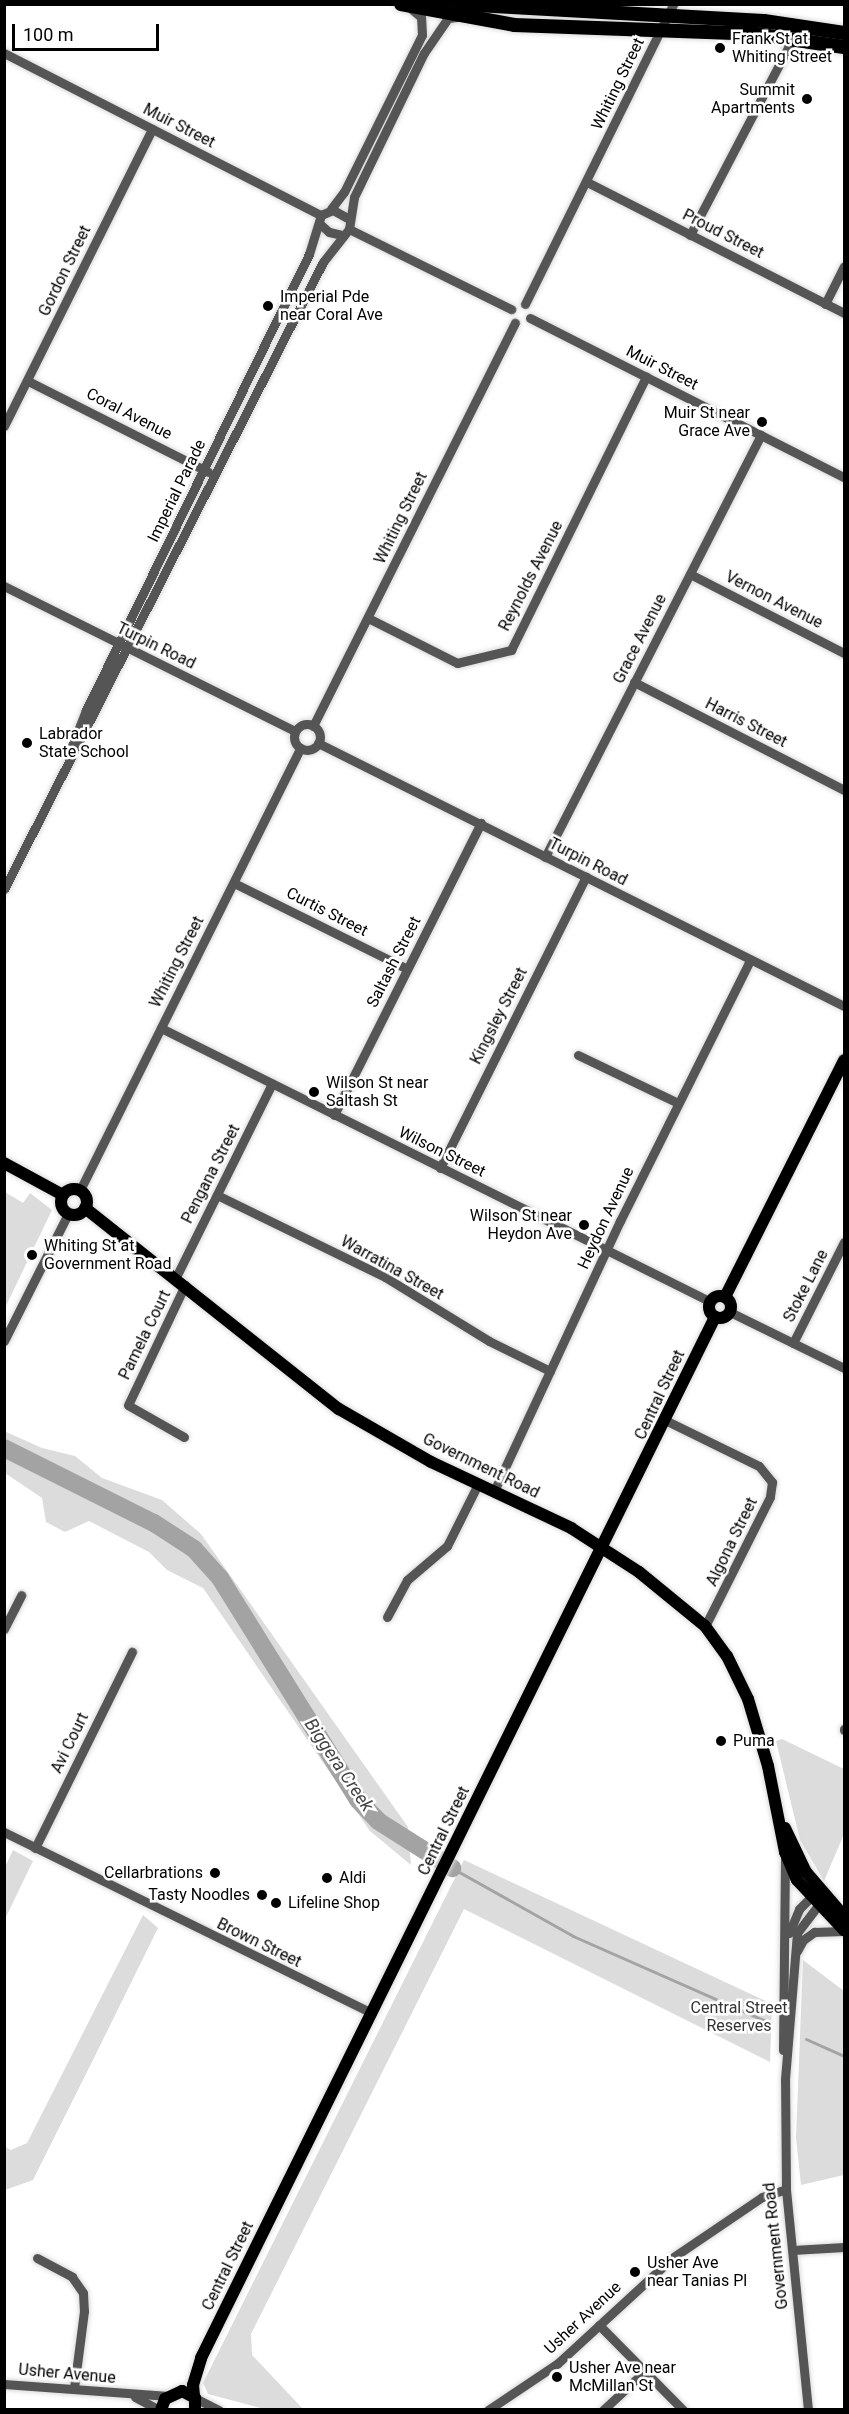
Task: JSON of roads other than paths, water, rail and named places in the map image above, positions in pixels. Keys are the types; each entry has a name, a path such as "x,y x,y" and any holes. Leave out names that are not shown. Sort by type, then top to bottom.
{"highway":[{"path":"403,5 457,11 513,25 793,38 844,47"},
{"path":"457,11 472,6 667,18 764,21 844,33"}],"main road":[{"path":"725,1297 844,1060"},
{"path":"4,1163 63,1195"},
{"path":"70,1189 80,1190 86,1198 85,1208 80,1214 68,1214 62,1207 63,1195 70,1189"},
{"name":"Government Road","path":"85,1208 180,1281 334,1406 431,1462 494,1491 603,1547 679,1602 705,1626 727,1656 748,1699 779,1813 785,1851 797,1880 818,1897"},
{"path":"716,1297 725,1297 730,1302 730,1312 725,1317 715,1317 709,1308 711,1302 716,1297"},
{"name":"Central Street","path":"195,2401 193,2385 201,2358 667,1421 715,1317"},
{"name":"Government Road","path":"779,1813 818,1897"},
{"path":"818,1897 844,1916"},
{"path":"818,1897 844,1930"},
{"name":"Central Street","path":"160,2409 201,2358"},
{"path":"172,2395 183,2391 195,2401"}],"street":[{"name":"Whiting Street","path":"525,304 673,4"},
{"name":"Imperial Parade","path":"4,889 323,262 347,228 354,197 422,35 421,17 403,5"},
{"name":"Imperial Parade","path":"331,209 344,192 424,53 448,18 457,11"},
{"path":"690,235 793,38"},
{"name":"Muir Street","path":"4,53 23,66"},
{"name":"Muir Street","path":"4,59 152,129 321,219 326,230 347,228"},
{"name":"Gordon Street","path":"4,426 152,129"},
{"name":"Proud Street","path":"587,182 844,313"},
{"path":"321,219 331,209 347,228 511,309 525,304 531,312 530,318 522,324 515,323 511,309"},
{"name":"Imperial Parade","path":"62,773 86,710 204,470 321,219"},
{"path":"825,304 844,266"},
{"name":"Muir Street","path":"530,318 844,477"},
{"name":"Whiting Street","path":"313,726 515,323"},
{"name":"Reynolds Avenue","path":"368,618 457,663 511,650 646,377"},
{"name":"Coral Avenue","path":"28,381 216,476"},
{"path":"240,394 254,400"},
{"name":"Grace Avenue","path":"545,857 761,435"},
{"name":"Vernon Avenue","path":"690,574 844,652"},
{"name":"Turpin Road","path":"4,586 295,731"},
{"name":"Harris Street","path":"634,682 844,790"},
{"path":"305,724 313,726 319,733 318,743 310,750 300,748 294,740 295,731 305,724"},
{"name":"Turpin Road","path":"318,743 844,1006"},
{"name":"Whiting Street","path":"80,1190 300,748"},
{"name":"Saltash Street","path":"334,1115 481,823"},
{"name":"Kingsley Street","path":"440,1168 586,877"},
{"name":"Curtis Street","path":"234,883 406,969"},
{"name":"Heydon Avenue","path":"494,1491 607,1250 750,960"},
{"name":"Wilson Street","path":"160,1028 711,1302"},
{"path":"578,1055 678,1104"},
{"name":"Pengana Street","path":"180,1281 217,1195 272,1084"},
{"name":"Warratina Street","path":"217,1195 385,1277 489,1341 550,1371"},
{"path":"4,1341 68,1214"},
{"name":"Stoke Lane","path":"793,1343 844,1242"},
{"name":"Pamela Court","path":"180,1281 128,1406 183,1437"},
{"path":"730,1312 844,1368"},
{"name":"Algona Street","path":"667,1421 759,1466 772,1482 770,1497 705,1626"},
{"path":"387,1617 407,1580 447,1546 478,1484"},
{"path":"4,1629 21,1595"},
{"name":"Avi Court","path":"35,1848 132,1652"},
{"name":"Brown Street","path":"4,1832 372,2013"},
{"name":"Government Road","path":"785,1851 789,1963 785,2079 786,2189 808,2409"},
{"name":"Government Road","path":"789,1963 797,1932 818,1897"},
{"name":"Government Road","path":"789,1963 803,1940 814,1932 844,1930"},
{"name":"Usher Avenue","path":"488,2409 558,2363 672,2258 752,2203 786,2189"},
{"path":"793,2250 844,2247"},
{"path":"38,2258 72,2277 83,2293 84,2311 74,2388"},
{"path":"599,2325 683,2409"},
{"path":"603,2409 645,2371"},
{"name":"Usher Avenue","path":"4,2384 74,2388 127,2395 172,2395"},
{"name":"Usher Avenue","path":"127,2395 160,2409"},
{"path":"195,2401 219,2409"}],"waterway":[{"name":"Biggera Creek","path":"4,1448 154,1523 194,1549 220,1578 358,1800 378,1821 452,1868"},
{"name":"Biggera Creek","path":"452,1868 573,1936 770,2023"},
{"name":"Biggera Creek","path":"806,2039 844,2056"}],"place":[{"name":"Frank St at Whiting Street","path":"720,48"},
{"name":"Summit Apartments","path":"807,99"},
{"name":"Imperial Pde near Coral Ave","path":"268,306"},
{"name":"Muir St near Grace Ave","path":"762,422"},
{"name":"Labrador State School","path":"27,743"},
{"name":"Wilson St near Saltash St","path":"314,1092"},
{"name":"Wilson St near Heydon Ave","path":"584,1225"},
{"name":"Whiting St at Government Road","path":"32,1255"},
{"name":"Puma","path":"721,1741"},
{"name":"Cellarbrations","path":"215,1873"},
{"name":"Aldi","path":"327,1878"},
{"name":"Tasty Noodles","path":"262,1895"},
{"name":"Lifeline Shop","path":"276,1903"},
{"name":"Usher Ave near Tanias Pl","path":"635,2272"},
{"name":"Usher Ave near McMillan St","path":"557,2377"}],"park label":[{"name":"Central Street Reserves","path":"739,2017"}]}
